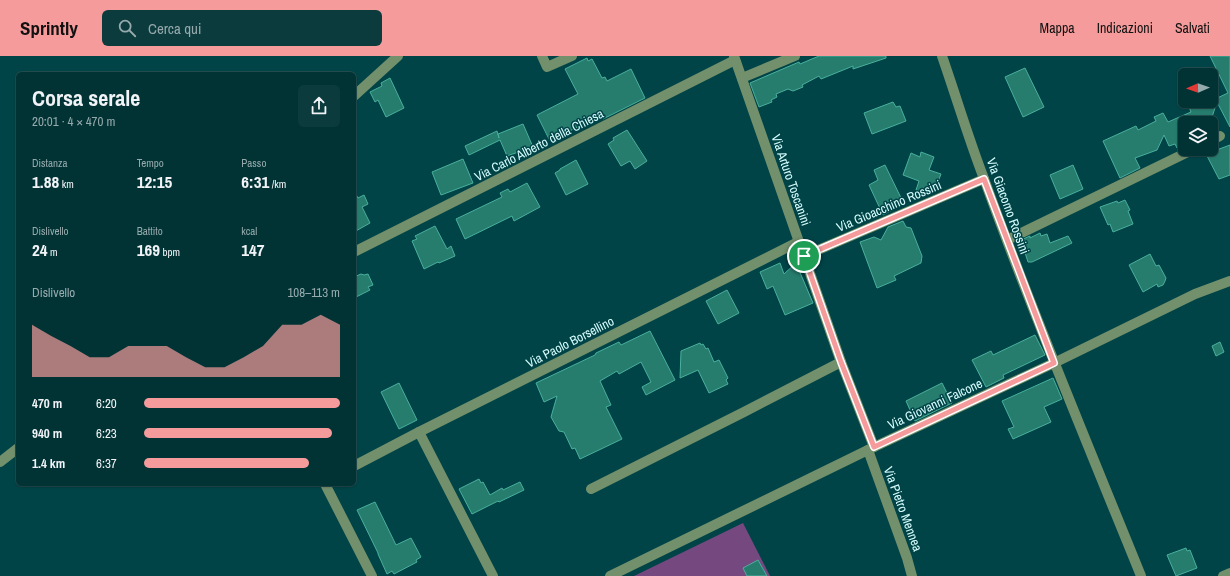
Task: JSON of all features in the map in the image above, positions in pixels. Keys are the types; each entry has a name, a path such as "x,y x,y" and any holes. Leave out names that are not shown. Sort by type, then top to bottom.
{"street":[{"path":"356,94 398,56"},
{"path":"542,56 547,67 572,56"},
{"path":"742,78 795,56"},
{"name":"Via Giacomo Rossini","path":"942,56 984,179 1054,363 1141,576"},
{"name":"Via Arturo Toscanini","path":"735,58 871,449"},
{"name":"Via Carlo Alberto della Chiesa","path":"356,251 735,58"},
{"path":"1007,240 1180,156"},
{"name":"Via Gioacchino Rossini","path":"804,256 984,179"},
{"name":"Via Paolo Borsellino","path":"356,465 798,242"},
{"name":"Via Giovanni Falcone","path":"610,576 1195,294 1230,281"},
{"path":"591,489 841,362"},
{"path":"420,432 493,576"},
{"name":"Via Pietro Mennea","path":"871,449 912,576"},
{"path":"0,462 16,450"},
{"path":"326,486 372,576"},
{"path":"1223,576 1230,573"}],"shaded area":[{"path":"743,523 770,576 634,576"}],"building":[{"path":"819,56 886,56 886,58 853,69 853,66 821,79 819,76 802,85 803,87 793,91 788,89 776,94 777,97 771,100 772,102 759,107 750,83 799,62 800,64"},
{"path":"1210,56 1230,56 1230,127 1218,104 1218,98 1228,93 1218,72 1218,68 1216,68"},
{"path":"587,58 588,61 592,59 602,78 605,77 607,81 631,69 645,98 603,119 601,115 550,141 537,115 578,94 565,69"},
{"path":"1025,68 1044,107 1023,117 1005,77"},
{"path":"390,78 404,108 386,117 378,100 375,102 370,92 382,86 381,83"},
{"path":"893,102 896,107 900,106 906,121 872,134 864,113"},
{"path":"1189,108 1215,108 1212,116 1182,116 1191,112"},
{"path":"1163,113 1168,122 1178,118 1178,148 1175,144 1169,146 1164,135 1157,150 1135,158 1140,168 1120,178 1103,141 1136,126 1138,130 1156,121 1154,117"},
{"path":"523,124 533,147 507,156 500,140 469,155 465,146 497,131 499,138 498,134"},
{"path":"627,130 647,161 635,169 630,161 621,166 608,144 614,140 613,138"},
{"path":"1230,145 1230,175 1219,179 1207,156 1218,156 1218,150"},
{"path":"921,152 934,157 929,170 941,174 936,187 932,186 930,192 927,191 926,194 916,190 919,181 903,175 911,153 920,157"},
{"path":"463,159 473,183 441,195 432,172"},
{"path":"576,160 588,184 566,195 555,173"},
{"path":"885,165 904,204 883,215 869,185 878,180 874,170"},
{"path":"1073,165 1083,189 1060,199 1050,175"},
{"path":"527,183 540,207 514,221 512,216 465,239 456,219 502,197 500,193 508,189 510,192"},
{"path":"356,194 358,198 364,195 368,204 362,207 370,223 356,231"},
{"path":"1125,200 1130,210 1128,211 1133,224 1113,232 1110,224 1108,225 1100,207"},
{"path":"903,221 906,227 911,228 922,256 921,263 894,276 896,280 877,288 860,242 874,237 881,240 888,227"},
{"path":"435,226 447,249 451,246 455,256 424,269 412,241 417,239 415,236"},
{"path":"1040,233 1041,236 1047,234 1050,243 1068,236 1072,243 1032,262 1028,262 1021,240 1030,236 1030,238"},
{"path":"1150,254 1156,266 1159,265 1166,278 1163,285 1158,287 1157,284 1143,292 1129,265"},
{"path":"780,263 784,274 796,263 813,303 785,315 773,286 767,289 760,272"},
{"path":"361,274 368,274 373,285 368,287 370,290 356,297 356,276"},
{"path":"727,290 739,313 718,324 706,301"},
{"path":"650,331 675,380 646,395 642,387 651,382 641,362 619,374 617,371 600,381 611,405 606,407 622,439 580,459 575,448 572,449 564,432 559,431 551,417 557,396 544,402 536,383 619,342 621,345"},
{"path":"1035,335 1045,355 1003,375 1004,378 986,387 972,360 991,351 993,355"},
{"path":"1220,342 1224,352 1216,356 1212,346"},
{"path":"700,343 701,345 703,344 706,349 708,348 714,362 719,360 728,378 726,380 728,384 709,393 698,370 680,378 681,351"},
{"path":"1053,378 1062,399 1044,407 1051,422 1013,439 1008,429 1014,427 1002,401"},
{"path":"399,383 417,420 399,429 381,392"},
{"path":"942,383 952,403 915,421 906,401"},
{"path":"479,479 481,483 483,482 490,495 502,488 503,490 520,482 524,490 472,514 459,489"},
{"path":"375,502 396,545 411,538 421,557 416,560 417,562 394,574 392,571 387,574 357,510"},
{"path":"1186,548 1187,551 1190,550 1197,568 1176,576 1167,555"},
{"path":"758,560 767,576 747,576 743,568"}],"route":[{"path":"984,179 1054,363 874,447 841,362 804,256 984,179"}]}
